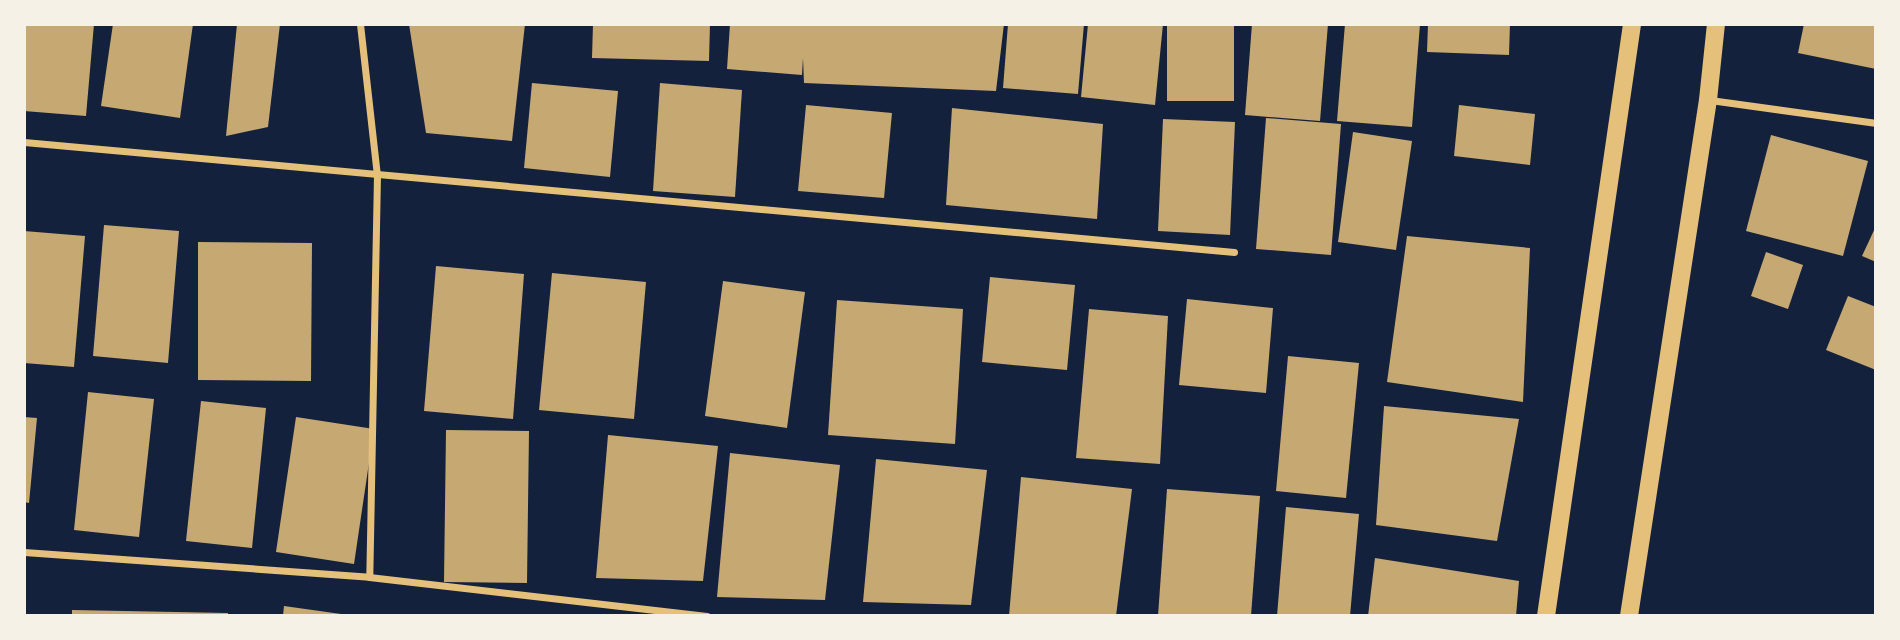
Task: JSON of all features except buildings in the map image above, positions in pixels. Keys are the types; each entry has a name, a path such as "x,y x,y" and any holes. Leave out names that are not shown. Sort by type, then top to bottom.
{"main road":[{"path":"1546,615 1632,24"},
{"path":"1629,615 1708,100 1716,24"}],"street":[{"path":"359,24 377,175 369,577"},
{"path":"1708,100 1875,123"},
{"path":"24,142 1234,252"},
{"path":"24,552 369,577 707,615"}]}
